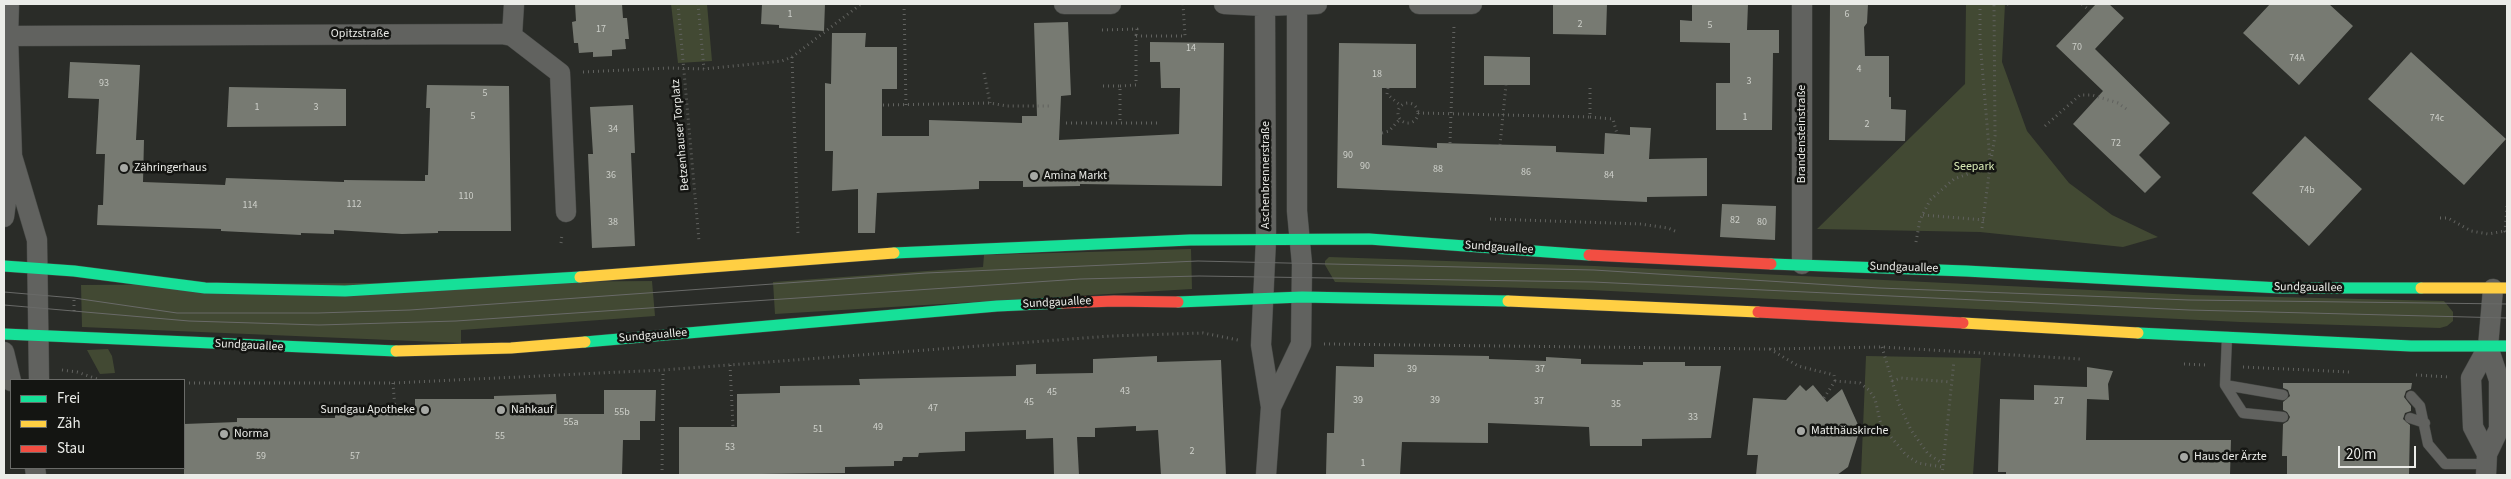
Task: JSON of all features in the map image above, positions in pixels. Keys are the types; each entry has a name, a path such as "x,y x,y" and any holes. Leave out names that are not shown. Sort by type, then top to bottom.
{"street":[{"path":"4,217 12,156 8,36 9,4"},
{"path":"514,4 512,36 560,73 566,212"},
{"path":"1064,4 1111,4"},
{"path":"1224,4 1264,6 1318,4"},
{"path":"1419,4 1463,5"},
{"name":"Brandensteinstraße","path":"1802,4 1802,264"},
{"path":"1266,475 1271,407 1301,344 1302,297 1297,211 1297,5"},
{"name":"Aschenbrennerstraße","path":"1264,6 1266,239 1261,344 1271,407"},
{"name":"Opitzstraße","path":"8,36 502,34 512,36"},
{"path":"12,156 37,240 39,379"},
{"name":"Sundgauallee","path":"4,266 74,272 205,288 345,291 465,285 1002,247 1266,239 1370,239 1661,260 1802,264 2280,288 2500,288"},
{"path":"2487,465 2499,429 2497,347 2500,288"},
{"name":"Sundgauallee","path":"4,334 38,334 398,352 511,348 997,306 1114,301 1200,303 1302,297 1574,303 1830,315 2148,334 2227,336 2411,346 2497,347"},
{"path":"2487,465 2473,427 2471,378 2497,347"},
{"path":"4,352 10,379"}],"lane":[{"path":"2227,336 2225,385 2243,414 2283,416"},
{"path":"2225,385 2283,395"},
{"path":"2411,396 2420,406 2428,444 2445,464 2487,465"},
{"path":"2410,418 2425,423"}],"path":[{"path":"560,73 684,68 678,4"},
{"path":"698,4 704,69"},
{"name":"Betzenhauser Torplatz","path":"699,249 684,68 704,69 782,61 792,57 861,4"},
{"path":"904,4 906,105"},
{"path":"1136,36 1185,36 1182,4"},
{"path":"1980,4 1980,41 1990,166"},
{"path":"1982,228 1995,136 1994,4"},
{"path":"2008,4 2012,8"},
{"path":"2082,4 2090,10"},
{"path":"1450,143 1450,114 1463,5"},
{"path":"1102,30 1137,29 1136,85 1103,86"},
{"path":"792,57 798,239"},
{"path":"984,73 990,103"},
{"path":"1500,145 1506,85"},
{"path":"1120,86 1120,123"},
{"path":"1590,86 1590,117"},
{"path":"1388,88 1387,94 1401,106"},
{"path":"2045,126 2080,95 2092,95 2118,103 2130,111"},
{"path":"883,105 990,103 1007,106 1050,106"},
{"path":"1401,106 1410,104 1414,106 1418,113"},
{"path":"1401,106 1398,115 1404,122 1413,122 1418,113"},
{"path":"1418,113 1613,119 1617,134"},
{"path":"1382,133 1389,131 1400,119"},
{"path":"1066,123 1158,123"},
{"path":"1916,243 1922,215 1930,200 1954,179 1990,166"},
{"path":"2440,218 2448,218 2471,231 2488,234 2506,232 2507,206"},
{"path":"1922,215 1984,220"},
{"path":"74,272 74,336 77,372 97,379"},
{"path":"1200,303 1203,333"},
{"path":"185,383 393,384 663,370 1110,336 1203,333 1261,344"},
{"path":"1301,344 1769,349 1882,347 2090,360"},
{"path":"1882,347 1892,381 1911,430 1928,454 1942,465"},
{"path":"1769,349 1798,366 1834,375 1835,381 1824,398"},
{"path":"1942,475 1954,361"},
{"path":"2177,364 2353,372"},
{"path":"730,365 733,427"},
{"path":"662,475 663,370"},
{"path":"2412,375 2471,378"},
{"path":"1892,381 1901,378 1951,382"},
{"path":"1835,381 1860,383 1869,390 1875,399 1881,424 1906,455 1918,463 1942,465"},
{"path":"393,384 395,409"}],"green space":[{"path":"671,4 707,4 712,61 678,63"},
{"name":"Seepark","path":"1966,4 2005,4 2002,62 2027,131 2069,183 2112,215 2158,237 2123,247 1980,232 1817,229 1965,84"},
{"path":"1191,249 1192,289 775,314 773,282 983,267 984,255"},
{"path":"1329,257 1595,266 2194,295 2444,301 2453,312 2453,321 2447,326 2440,328 2240,322 1590,290 1335,282 1325,265 1325,261"},
{"path":"652,281 655,316 461,330 461,343 82,327 81,285"},
{"path":"108,349 112,356 115,373 100,374 87,350"},
{"path":"1866,356 1981,358 1973,475 1861,475"}],"building":[{"path":"575,4 622,4 623,18 627,18 629,39 625,39 626,49 612,50 612,56 593,57 593,52 579,53 578,43 574,43 572,22 576,21"},
{"path":"762,4 825,4 824,31 779,28 779,25 761,24"},
{"path":"1553,4 1607,4 1606,35 1553,34"},
{"path":"1692,4 1748,4 1747,30 1779,30 1779,53 1773,53 1772,130 1716,130 1716,83 1730,83 1730,43 1680,42 1680,20 1692,21"},
{"path":"1830,4 1868,4 1867,23 1864,27 1865,56 1889,56 1889,97 1891,97 1891,109 1906,110 1905,141 1829,140"},
{"path":"2096,4 2109,4 2124,18 2095,49 2170,123 2139,155 2161,177 2145,193 2073,124 2103,91 2056,46"},
{"path":"2270,4 2329,4 2353,26 2299,85 2243,33"},
{"path":"1068,22 1071,95 1061,96 1059,140 1179,134 1180,88 1161,88 1160,62 1150,62 1150,42 1224,43 1222,186 1080,184 1080,186 1023,187 1023,181 979,181 979,189 877,193 875,233 858,233 858,189 832,191 833,151 825,151 825,83 831,84 832,33 866,33 865,47 897,47 897,89 882,89 882,136 929,136 929,120 1022,123 1022,116 1037,116 1034,23"},
{"path":"1339,43 1416,44 1416,88 1382,88 1382,145 1437,148 1437,143 1556,146 1556,152 1604,154 1605,133 1630,135 1630,127 1651,128 1649,159 1707,158 1707,196 1647,197 1647,202 1337,188"},
{"path":"2411,52 2506,139 2464,185 2368,99"},
{"path":"1484,56 1530,57 1530,85 1484,85"},
{"path":"70,62 140,65 136,140 144,140 143,182 225,185 226,178 344,182 344,180 425,181 425,175 428,175 430,108 426,108 427,85 509,86 511,231 438,231 438,233 402,234 334,230 334,234 301,233 301,235 221,231 221,229 97,225 98,205 103,205 105,154 96,154 99,99 68,98"},
{"path":"229,87 346,89 346,126 227,127"},
{"path":"633,105 635,153 631,153 635,246 592,248 588,154 593,154 590,107"},
{"path":"2305,136 2362,189 2309,246 2252,193"},
{"path":"1722,204 1776,206 1775,240 1720,237"},
{"path":"1374,354 1489,356 1489,359 1546,361 1546,357 1581,359 1581,364 1643,365 1643,362 1685,362 1685,366 1721,366 1711,438 1642,439 1642,446 1590,446 1589,427 1488,423 1488,443 1402,442 1400,475 1326,475 1327,433 1334,433 1336,366 1374,367"},
{"path":"1157,356 1157,362 1221,360 1226,475 1161,475 1158,430 1136,431 1136,426 1095,428 1095,437 1077,437 1079,475 1054,475 1053,438 1026,439 1026,430 965,432 965,451 919,453 918,457 903,457 902,461 894,461 894,466 845,467 845,473 679,475 679,427 737,427 737,394 780,393 780,386 860,385 859,379 1016,376 1016,365 1036,364 1036,374 1093,373 1093,359"},
{"path":"2087,367 2113,371 2108,384 2109,400 2087,399 2086,440 2231,440 2230,475 2006,475 2006,472 1998,472 2000,399 2034,400 2034,385 2087,387"},
{"path":"2283,383 2412,383 2411,389 2406,391 2404,397 2411,406 2411,411 2405,413 2403,419 2410,425 2409,475 2287,475 2287,456 2282,456 2283,424 2290,417 2283,410 2283,402 2290,396 2288,390 2283,388"},
{"name":"Matthäuskirche","path":"1800,385 1806,391 1813,385 1827,402 1842,389 1860,429 1848,467 1837,475 1756,475 1758,455 1747,455 1753,398 1786,400"},
{"path":"604,390 656,390 655,421 640,421 640,440 623,440 622,475 184,475 185,424 237,422 237,418 335,418 335,410 415,409 415,399 494,399 494,396 556,394 557,414 604,414"}],"tram line":[{"path":"4,292 74,298 177,313 318,313 410,310 926,273 1198,261 1594,270 1879,288 2189,300 2507,304"},
{"path":"4,305 189,321 319,325 456,321 1080,279 1199,276 1593,282 2189,310 2507,318"}],"traffic: fast":[{"path":"894,253 1190,240 1369,239 1589,255"},
{"path":"1771,264 1966,271 2280,288 2421,288"},
{"path":"4,266 74,271 205,288 345,291 580,277"},
{"path":"1178,302 1302,297 1508,301"},
{"path":"585,342 997,306 1062,303"},
{"path":"2138,333 2411,346 2507,346"},
{"path":"4,334 396,351"}],"traffic: slow":[{"path":"580,277 894,253"},
{"path":"2421,288 2507,288"},
{"path":"1508,301 1758,312"},
{"path":"1963,323 2138,333"},
{"path":"396,351 511,348 585,342"}],"traffic: jam":[{"path":"1589,255 1771,264"},
{"path":"1062,303 1114,301 1178,302"},
{"path":"1758,312 1963,323"}],"place":[{"name":"Zähringerhaus","path":"124,168"},
{"name":"Amina Markt","path":"1034,176"},
{"name":"Sundgau Apotheke","path":"425,410"},
{"name":"Nahkauf","path":"501,410"},
{"name":"Matthäuskirche","path":"1801,431"},
{"name":"Norma","path":"224,434"},
{"name":"Haus der Ärzte","path":"2184,457"}]}
